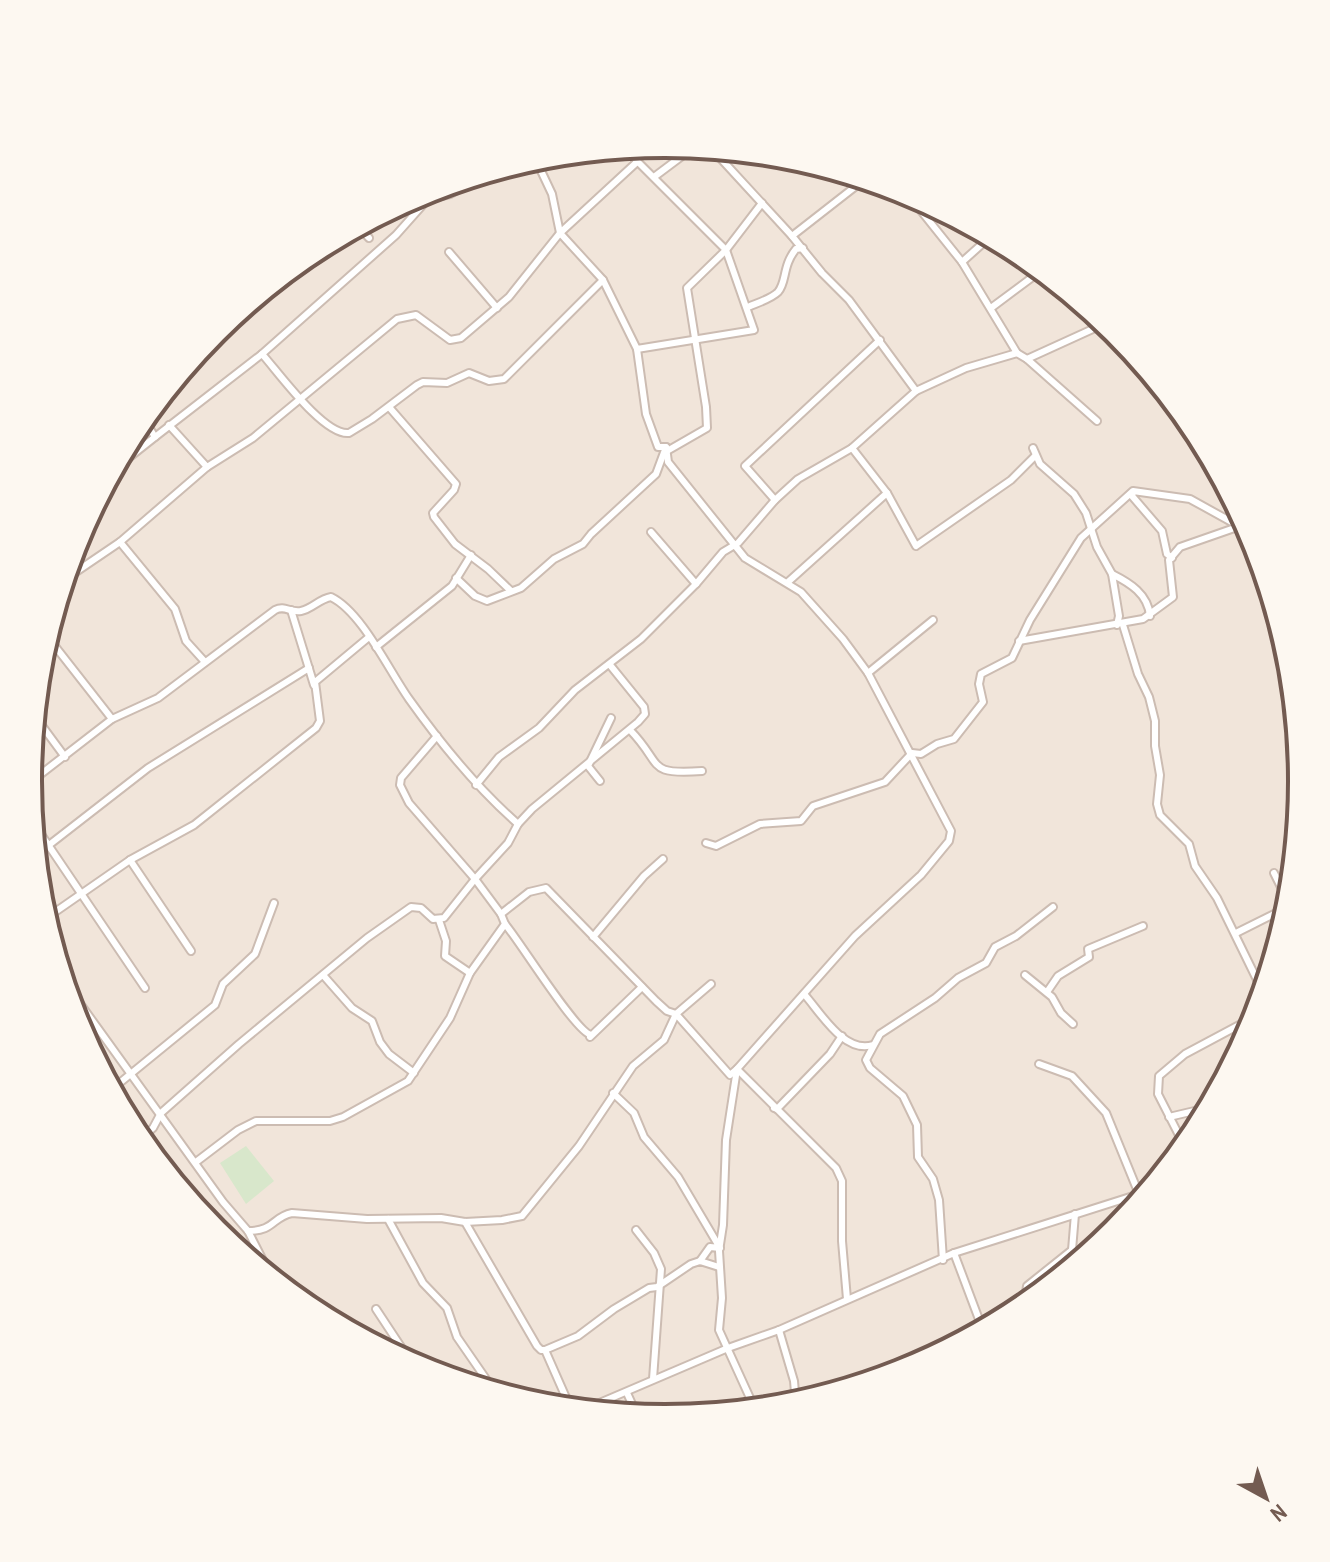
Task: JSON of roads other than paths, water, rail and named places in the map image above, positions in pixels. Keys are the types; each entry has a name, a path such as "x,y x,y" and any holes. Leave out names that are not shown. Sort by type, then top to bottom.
{"street":[{"path":"654,177 679,158"},
{"path":"634,159 726,250 754,330 637,349"},
{"path":"723,161 849,300 916,391"},
{"path":"79,570 120,542 207,467 253,438 397,319 416,315 454,341 509,297 560,233 637,162"},
{"path":"541,170 552,194 560,233 603,280 637,349 646,414 654,441 658,447 666,447 667,451 707,428 687,288 726,250 762,203"},
{"path":"792,236 854,188"},
{"path":"136,452 262,354 362,267 418,209"},
{"path":"924,214 962,262 1017,353 1097,421"},
{"path":"366,235 369,238"},
{"path":"962,262 982,244"},
{"path":"748,307 776,295 782,285 787,259 796,249 803,248"},
{"path":"449,252 497,308"},
{"path":"991,308 1031,278"},
{"path":"262,354 324,423 343,434 349,433 423,382 447,383 469,373 489,381 504,379 603,280"},
{"path":"1027,359 1093,329"},
{"path":"775,500 745,466 880,340"},
{"path":"476,785 499,757 539,728 575,690 610,665 696,584 723,552 735,544 798,479 852,448 916,391 966,368 1017,353"},
{"path":"389,407 456,484 433,513 455,544 511,591"},
{"path":"169,425 207,467"},
{"path":"151,430 155,437"},
{"path":"501,914 529,892 546,888 642,987 667,1011 676,1014 730,1075 855,936 921,875 951,835 912,753 894,727 868,673 814,606 788,582 745,558 668,462 666,447"},
{"path":"456,578 475,596 487,601 521,588 554,559 583,544 656,474 666,447"},
{"path":"852,448 887,493 916,546 1011,480 1034,452 1040,464 1074,494 1086,513 1101,557 1112,574 1120,625 1149,697 1155,721 1160,775 1158,810 1189,844 1195,866 1217,898 1256,977"},
{"path":"912,753 921,754 937,744 954,739 983,702 979,684 981,674 1012,658 1019,641 1081,538 1133,491"},
{"path":"1133,491 1190,499 1230,519"},
{"path":"1133,491 1132,496 1162,531 1167,554 1172,559 1174,554"},
{"path":"788,582 887,493"},
{"path":"1143,619 1173,597 1169,560 1180,547 1234,528"},
{"path":"651,532 696,584"},
{"path":"120,542 175,609 186,641 205,662"},
{"path":"376,647 452,586 471,555"},
{"path":"1019,641 1150,619 1142,595 1134,586 1112,574"},
{"path":"42,774 112,719 158,698 275,610 282,607 303,611 331,597 348,610 369,637 407,696 476,785 518,824"},
{"path":"56,911 130,860 194,825 316,728 320,721 314,685 291,610"},
{"path":"868,673 933,620"},
{"path":"314,685 317,679 369,637"},
{"path":"57,648 112,719"},
{"path":"150,1131 161,1113 367,938 411,907 418,907 433,919 444,918 511,840 518,824 630,730 645,714 644,707 610,665"},
{"path":"49,845 148,768 309,668"},
{"path":"588,766 611,718"},
{"path":"44,729 65,757"},
{"path":"630,730 649,751 653,763 664,771 702,771"},
{"path":"437,736 401,778 400,785 409,803 501,914 505,924 582,1031 590,1037 642,987"},
{"path":"706,843 716,846 760,824 801,821 813,806 885,782 912,753"},
{"path":"588,766 600,781"},
{"path":"45,839 145,988"},
{"path":"593,937 644,876 663,859"},
{"path":"130,860 191,951"},
{"path":"1274,873 1279,884"},
{"path":"120,1083 215,1005 223,984 255,954 274,903"},
{"path":"943,1260 939,1200 933,1179 918,1157 917,1125 903,1096 866,1063 880,1034 935,998 958,978 986,963 995,947 1016,936 1053,907"},
{"path":"1236,933 1274,914"},
{"path":"439,920 446,941 445,956 470,973"},
{"path":"196,1162 238,1130 256,1121 330,1121 397,1089 414,1073 450,1018 470,973 505,924"},
{"path":"1047,992 1058,976 1089,957 1088,949 1143,926"},
{"path":"323,975 352,1008 372,1021 380,1042 389,1054 414,1073"},
{"path":"1025,975 1056,1001 1061,1013 1073,1024"},
{"path":"248,1231 264,1231 292,1213 388,1219 441,1218 465,1222 522,1216 579,1146 638,1061 664,1040 676,1014 711,984"},
{"path":"804,994 842,1036 858,1047 873,1045"},
{"path":"89,1018 223,1202 248,1231 259,1253"},
{"path":"1178,1134 1158,1094 1159,1076 1185,1054 1238,1026"},
{"path":"772,1107 777,1109 830,1054 842,1036"},
{"path":"1039,1064 1072,1076 1106,1113 1136,1188"},
{"path":"737,1069 772,1107 829,1160 842,1181 842,1241 847,1299"},
{"path":"737,1069 726,1140 719,1330 750,1398"},
{"path":"613,1093 634,1113 644,1137 678,1177 720,1248"},
{"path":"1169,1117 1193,1112"},
{"path":"606,1401 954,1253 1128,1197"},
{"path":"1027,1288 1072,1250 1075,1214"},
{"path":"388,1219 423,1283 447,1308 457,1337 485,1377"},
{"path":"465,1222 541,1350 578,1336 614,1309 700,1261 710,1247 720,1248"},
{"path":"636,1230 661,1269 653,1379"},
{"path":"954,1253 979,1319"},
{"path":"700,1261 719,1267"},
{"path":"376,1309 400,1345"},
{"path":"779,1330 795,1390"},
{"path":"545,1350 565,1396"},
{"path":"627,1393 632,1403"}]}
